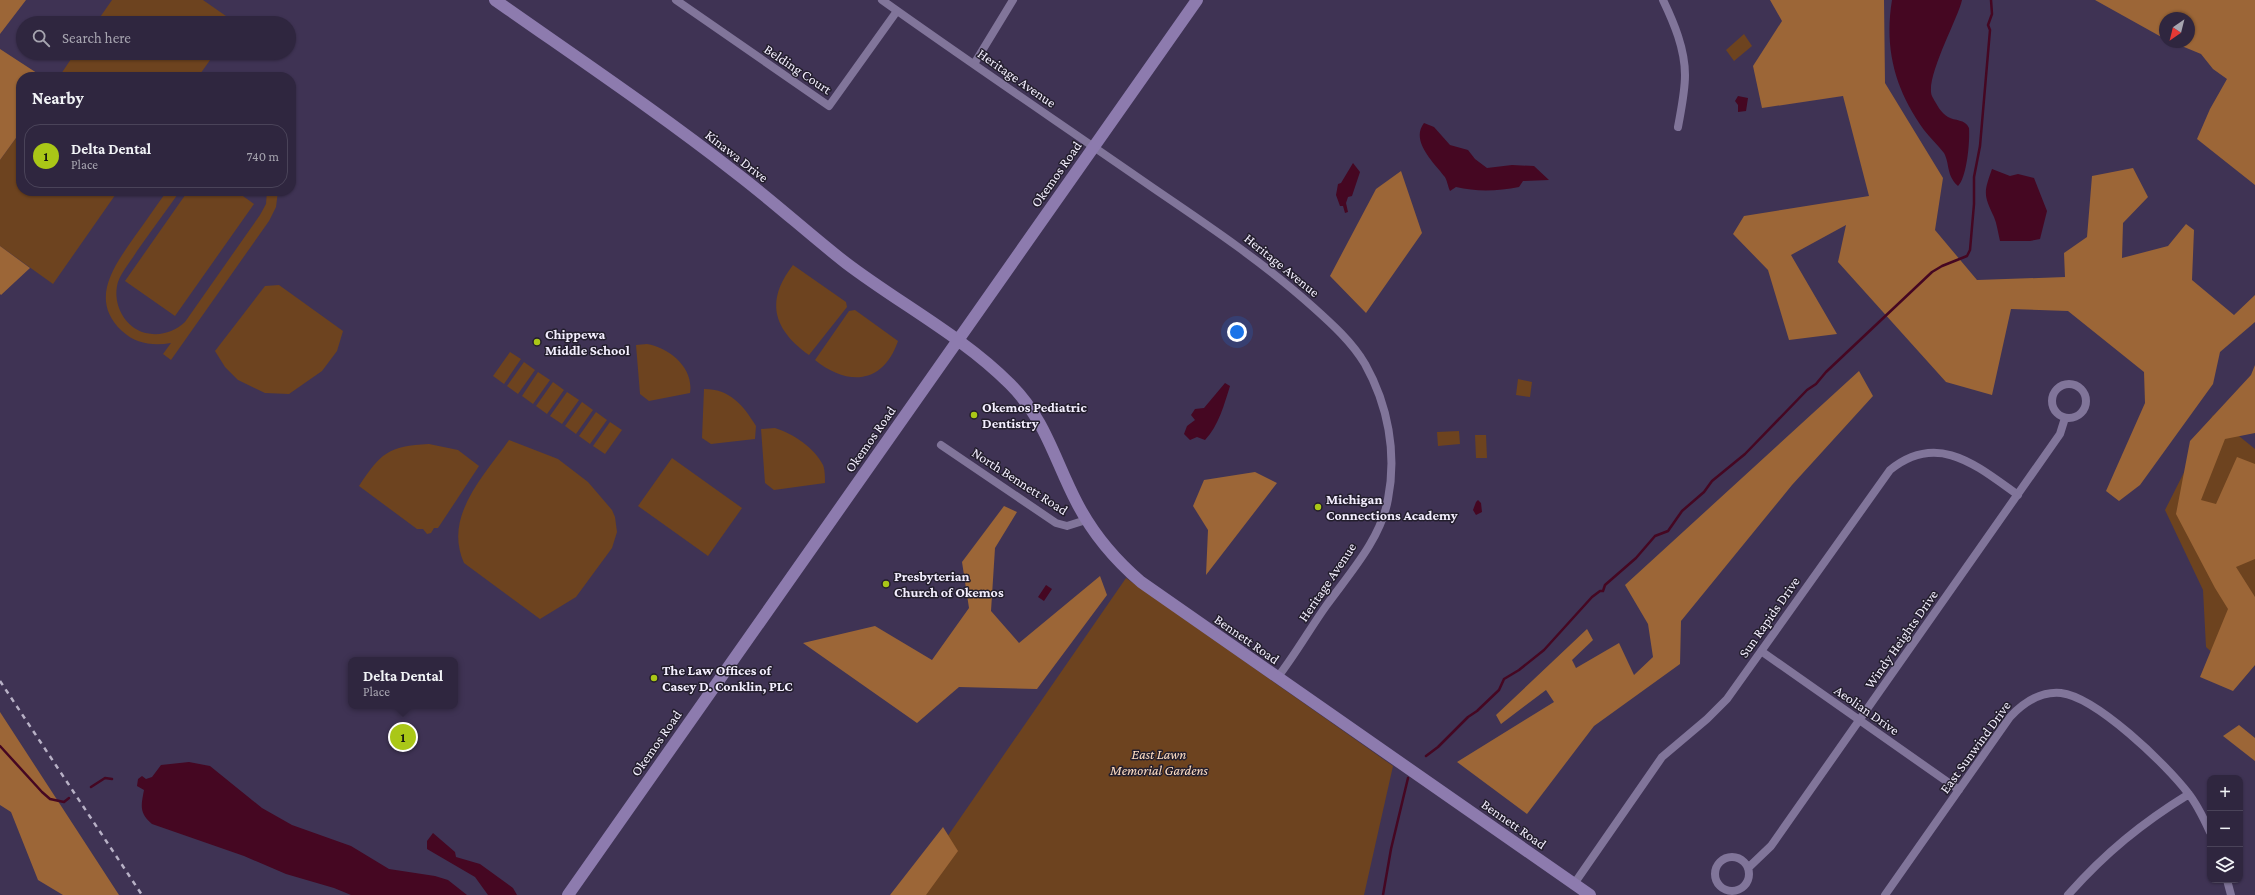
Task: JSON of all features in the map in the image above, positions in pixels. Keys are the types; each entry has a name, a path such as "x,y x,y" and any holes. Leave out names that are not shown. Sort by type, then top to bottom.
{"street":[{"name":"Kinawa Drive","path":"495,0 675,128 737,174 846,262 958,341"},
{"name":"Belding Court","path":"676,0 829,106 897,11"},
{"name":"Heritage Avenue","path":"882,0 1228,239 1294,290 1325,317 1347,339 1365,364 1386,414 1391,441 1392,465 1388,501 1378,528 1363,555 1277,678"},
{"path":"974,64 1013,0"},
{"name":"Okemos Road","path":"568,895 1197,0"},
{"path":"1663,0 1677,33 1683,56 1685,75 1678,127"},
{"name":"Bennett Road","path":"958,341 1000,375 1028,405 1047,434 1069,487 1086,520 1111,553 1140,582 1590,895"},
{"path":"2072,384 2083,392 2086,405 2078,416 2065,418 2054,411 2052,398 2059,387 2072,384"},
{"name":"Windy Heights Drive","path":"1748,868 1771,846 2060,434 2065,418"},
{"name":"North Bennett Road","path":"941,445 1056,523 1068,526 1086,520"},
{"name":"Sun Rapids Drive","path":"1574,884 1662,757 1728,699 1880,482 1890,470 1903,461 1926,453 1952,454 1968,461 2018,495"},
{"name":"Aeolian Drive","path":"1761,651 1959,790"},
{"name":"East Sunwind Drive","path":"1885,895 2010,716 2020,706 2038,696 2060,693 2082,700 2124,730 2163,764 2189,794 2207,827"},
{"path":"2068,895 2102,859 2127,836 2189,794"},
{"path":"1726,858 1739,859 1748,868 1748,882 1738,891 1724,890 1715,880 1716,867 1726,858"},
{"path":"2228,883 2231,895"}],"green space":[{"path":"112,0 203,0 226,16 101,16"},
{"path":"1744,34 1752,46 1734,61 1726,50"},
{"path":"70,60 210,60 202,72 62,72"},
{"path":"16,138 16,196 115,196 53,284 0,246 0,160"},
{"path":"163,196 176,196 124,270 118,282 117,290 118,305 124,318 129,324 142,332 154,334 165,333 175,329 185,322 260,215 266,204 267,196 277,196 276,207 269,221 171,360 163,354 171,343 151,344 133,339 122,331 112,319 107,307 106,295 108,282 113,270"},
{"path":"184,196 243,196 254,204 175,316 125,281"},
{"path":"793,265 846,302 847,307 809,355 787,335 777,314 776,302 779,291 784,278"},
{"path":"279,285 343,331 337,351 322,371 289,394 265,393 238,380 225,367 215,351 265,286"},
{"path":"855,310 898,341 891,356 883,366 874,373 863,377 851,377 839,374 815,360 849,311"},
{"path":"647,344 664,350 679,361 688,375 690,393 649,401 640,394 636,345"},
{"path":"510,352 521,359 504,384 493,376"},
{"path":"524,362 535,370 518,394 507,386"},
{"path":"538,372 550,380 533,404 522,396"},
{"path":"1518,379 1532,382 1530,397 1516,395"},
{"path":"553,382 564,390 547,414 536,406"},
{"path":"704,389 721,392 728,395 741,405 756,426 755,439 711,444 702,438"},
{"path":"567,392 579,400 562,424 550,416"},
{"path":"582,402 593,410 576,434 565,426"},
{"path":"596,412 607,420 590,444 579,436"},
{"path":"2213,415 2255,449 2255,665 2242,680 2206,647 2203,590 2165,510"},
{"path":"610,422 622,430 605,454 593,446"},
{"path":"775,428 796,438 814,452 823,465 825,472 825,483 774,490 765,483 761,429"},
{"path":"1459,431 1460,444 1438,446 1437,432"},
{"path":"1475,435 1486,435 1487,458 1476,458"},
{"path":"509,440 558,459 588,482 612,510 615,517 617,532 612,548 576,597 540,619 464,563 459,546 459,529 462,513 469,497 478,482"},
{"path":"429,444 458,450 479,466 438,528 434,528 431,533 427,534 423,529 417,529 359,486 373,466 387,453 404,447"},
{"path":"672,458 742,508 708,556 638,506"},
{"name":"East Lawn Memorial Gardens","path":"1126,578 1393,766 1364,895 907,895"}],"shaded area":[{"path":"0,0 26,0 0,34"},
{"path":"1770,0 1884,0 1885,83 1943,178 1935,230 1977,280 2065,277 2064,253 2087,237 2092,176 2133,168 2148,197 2123,223 2122,258 2168,246 2186,224 2194,230 2192,280 2234,315 2255,295 2255,322 2220,352 2213,384 2140,485 2119,501 2106,491 2145,403 2144,372 2068,311 2011,309 1992,395 1946,382 1838,262 1846,225 1791,255 1837,334 1789,340 1768,270 1733,234 1744,216 1869,196 1843,96 1762,108 1753,66 1782,21"},
{"path":"1892,0 1962,0 1936,65 1931,90 1933,98 1943,113 1948,117 1965,123 1969,128 1966,167 1964,175 1958,186 1950,174 1944,153 1924,130 1914,115 1899,84 1891,52 1890,18"},
{"path":"2095,0 2255,0 2255,185 2197,139 2210,109 2227,79 2213,69 2201,54 2186,48 2195,48 2195,12 2159,12 2159,36"},
{"path":"0,49 35,72 16,72 16,138 0,160"},
{"path":"1738,96 1748,98 1746,111 1738,112 1738,105 1735,101"},
{"path":"1424,123 1434,127 1450,145 1468,150 1475,159 1487,168 1512,165 1534,166 1549,180 1523,181 1519,187 1503,189 1480,190 1456,187 1450,191 1445,177 1425,151 1422,144 1420,130"},
{"path":"1353,163 1360,172 1352,196 1348,197 1346,203 1348,212 1345,213 1343,206 1340,206 1336,195 1338,184 1341,183"},
{"path":"1992,169 2010,176 2018,174 2034,178 2047,211 2040,239 2030,241 2000,241 1996,223 1986,198 1987,183"},
{"path":"1401,171 1422,233 1366,313 1330,276 1376,189"},
{"path":"0,246 30,268 1,295 0,294"},
{"path":"2255,365 2255,433 2225,439 2201,500 2216,504 2237,457 2255,464 2255,559 2236,567 2255,597 2255,665 2233,691 2200,677 2228,609 2215,588 2176,514 2190,441 2251,375"},
{"path":"1859,371 1873,396 1792,485 1681,621 1680,664 1594,726 1527,814 1457,762 1554,702 1546,690 1501,724 1496,715 1587,629 1593,640 1572,660 1576,668 1619,643 1634,675 1653,657 1648,624 1625,585"},
{"path":"1225,383 1230,386 1214,428 1205,440 1197,437 1190,440 1184,434 1187,426 1195,420 1191,415 1195,409 1204,408"},
{"path":"1255,472 1277,483 1206,575 1208,530 1193,506 1204,480"},
{"path":"1478,500 1481,503 1482,512 1476,515 1473,510"},
{"path":"1004,506 1017,512 995,548 991,611 1019,643 1100,576 1107,595 1037,689 959,687 917,723 803,643 875,626 932,660 969,608 962,562"},
{"path":"1046,585 1052,589 1044,601 1038,597"},
{"path":"0,712 119,895 63,895 38,880 11,812 0,805"},
{"path":"2239,725 2255,738 2255,761 2223,736"},
{"path":"189,762 210,766 262,808 292,825 351,846 389,869 435,876 448,880 467,895 351,895 334,888 286,874 244,856 152,824 143,813 142,805 144,790 137,786 138,779 142,776 146,779 152,777 161,765"},
{"path":"943,827 958,851 926,895 890,895"},
{"path":"433,833 455,852 456,857 480,864 513,888 517,895 488,895 475,877 427,849 427,841"}],"waterway":[{"path":"1426,756 1438,747 1468,717 1477,711 1499,690 1504,679 1519,670 1544,650 1592,597 1600,591 1603,591 1605,585 1636,558 1655,536 1668,531 1682,511 1704,492 1712,481 1745,454 1807,390 1816,384 1826,372 1932,272 1942,266 1967,256 1970,250 1974,204 1974,177 1980,146 1990,30 1988,25 1992,14 1991,0"},
{"path":"0,746 50,799 64,802 69,798"},
{"path":"91,787 105,778 112,779"},
{"path":"1383,895 1391,849 1408,778"}],"railway":[{"path":"0,681 142,895"}],"place":[{"name":"Chippewa Middle School","path":"537,342"},
{"name":"Okemos Pediatric Dentistry","path":"974,415"},
{"name":"Michigan Connections Academy","path":"1318,507"},
{"name":"Presbyterian Church of Okemos","path":"886,584"},
{"name":"The Law Offices of Casey D. Conklin, PLC","path":"654,678"},
{"name":"Delta Dental","path":"403,737"}]}
